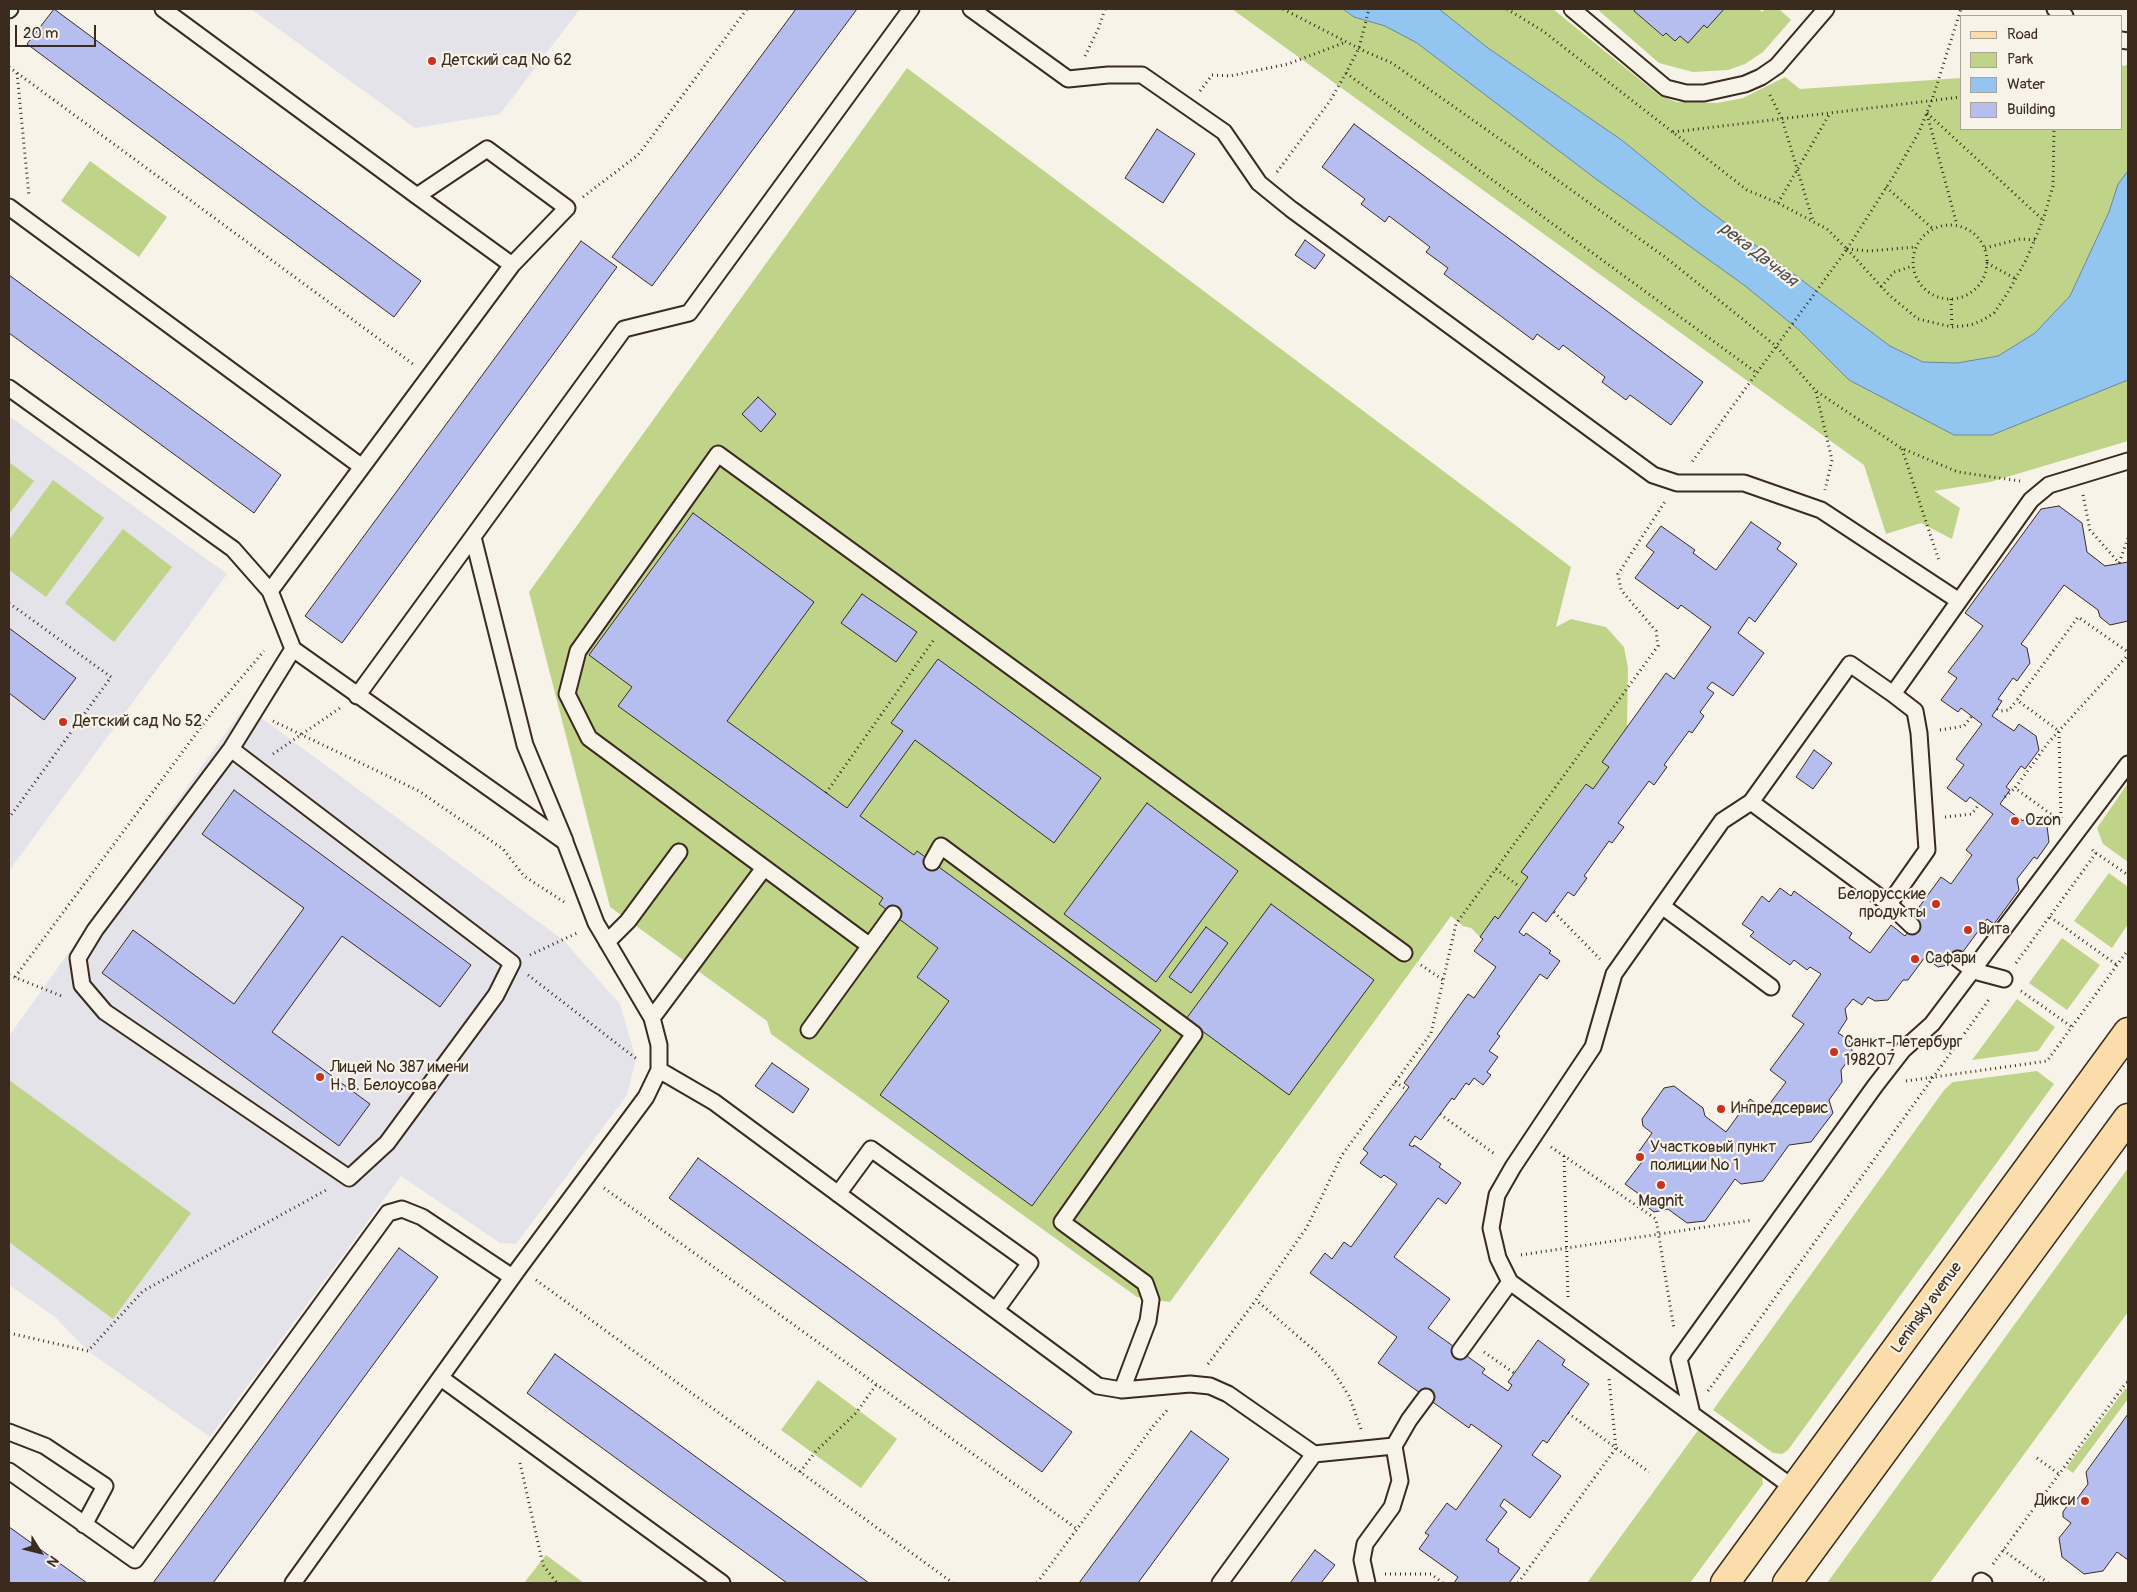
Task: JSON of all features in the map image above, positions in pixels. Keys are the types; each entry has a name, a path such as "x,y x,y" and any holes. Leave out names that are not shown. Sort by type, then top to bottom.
{"main road":[{"name":"Leninsky avenue","path":"1726,1583 2128,1032"},
{"path":"1787,1583 2128,1118"}],"lane":[{"path":"163,9 512,265"},
{"path":"357,696 624,329 689,313 911,9"},
{"path":"970,9 1068,79 1108,75 1142,75 1224,132 1259,182 1298,214 1653,475 1677,483 1744,483 1821,510 1954,598"},
{"path":"1572,9 1666,88 1686,93 1704,93 1728,89 1761,77 1777,66 1826,9"},
{"path":"270,591 512,265 567,208 487,149 417,196"},
{"path":"9,207 362,467"},
{"path":"9,388 233,548 270,591 293,650 565,842"},
{"path":"870,946 589,738 567,694 578,651 718,454 1404,953"},
{"path":"1893,694 1954,598 2031,500 2049,485 2128,461"},
{"path":"293,1583 516,1273 646,1097 659,1070 659,1046 652,1018 596,923 525,745 473,537"},
{"path":"231,749 512,962 496,995 387,1143 349,1178 105,1012 82,985 78,958 95,930 231,749 293,650"},
{"path":"1795,1489 1510,1282 1498,1258 1491,1228 1496,1195 1593,1047 1614,974 1722,821 1751,802 1850,664 1915,711 1919,733 1927,850 1889,904"},
{"path":"1692,1414 1679,1360 1903,1050 1932,1024 1974,971 2128,764"},
{"path":"1751,802 1889,904 1912,926"},
{"path":"932,862 941,846 1194,1034 1062,1222 1145,1283 1151,1300 1148,1321 1122,1390"},
{"path":"607,942 628,921 678,852"},
{"path":"652,1018 764,868"},
{"path":"1662,906 1771,987"},
{"path":"809,1030 893,914"},
{"path":"1958,959 1974,971 2004,979"},
{"path":"659,1070 714,1102 1098,1386 1122,1390 1190,1384 1210,1386 1228,1394 1314,1454 1394,1446"},
{"path":"838,1194 870,1149 1030,1263 996,1310"},
{"path":"9,1471 135,1560 388,1214 402,1209 422,1217 516,1273"},
{"path":"1464,1345 1510,1282"},
{"path":"441,1378 722,1583"},
{"path":"1366,1578 1362,1560 1365,1544 1392,1507 1400,1482 1394,1446 1409,1420 1426,1397"},
{"path":"9,1432 45,1446 105,1486 84,1525"},
{"path":"1220,1583 1314,1454"}],"path":[{"path":"567,208 638,155 747,9"},
{"path":"1068,79 1087,53 1105,9"},
{"path":"1282,9 1392,63 1665,257 1776,346 1816,391 1901,448 1958,472 2049,485"},
{"path":"1265,187 1330,101 1359,48 1369,9"},
{"path":"1507,9 1543,31 1747,190 1778,203 1827,229 1881,287 1918,319 1952,327 1971,325 1994,312 2016,279 2043,220 2052,186 2054,130"},
{"path":"1691,463 1846,249 1919,132 1932,100 1961,9"},
{"path":"1188,107 1212,75 1230,76 1288,64 1346,42"},
{"path":"9,67 430,376"},
{"path":"17,73 32,224"},
{"path":"1346,73 1757,373"},
{"path":"1761,77 1782,118 1814,222"},
{"path":"1672,132 1960,97"},
{"path":"1778,203 1830,113"},
{"path":"1927,113 2043,220"},
{"path":"1927,113 1957,225"},
{"path":"1886,187 1932,228"},
{"path":"1944,224 1957,225 1969,229 1979,238 1985,248 1987,263 1981,282 1973,291 1962,297 1951,299 1939,298 1928,292 1920,284 1914,272 1915,247 1922,236 1932,228 1944,224"},
{"path":"1985,248 2020,239 2035,240"},
{"path":"1846,249 1869,251 1915,247"},
{"path":"1987,263 2016,279"},
{"path":"1881,287 1894,272 1913,266"},
{"path":"1951,299 1952,327"},
{"path":"1816,391 1832,460 1821,510"},
{"path":"1901,448 1954,598"},
{"path":"1037,1583 1154,1425 1219,1352 1307,1227 1342,1155 1431,1033 1456,924 1658,646 1656,630 1621,590 1618,574 1677,483"},
{"path":"2088,522 2090,530 2119,563 2128,538"},
{"path":"9,603 111,677 9,818"},
{"path":"1997,709 2000,712 2010,710 2078,617 2128,654 2048,742 2015,788 2005,797"},
{"path":"826,793 947,621"},
{"path":"15,977 213,711 284,628"},
{"path":"254,766 357,696"},
{"path":"2017,700 2059,731"},
{"path":"255,713 419,791 503,850 524,876 596,923 564,940 512,962 636,1059 659,1070"},
{"path":"1919,733 1964,726 1972,716"},
{"path":"2015,788 2061,822 2059,731"},
{"path":"1925,819 1972,814 1979,804"},
{"path":"2077,834 2085,844 2128,876"},
{"path":"1692,1414 1932,1076 2096,853"},
{"path":"1496,869 1520,887"},
{"path":"1554,912 1614,974"},
{"path":"2050,917 2117,965"},
{"path":"1876,1086 1932,1076 2047,1061 2128,950"},
{"path":"1404,953 1443,980"},
{"path":"9,976 105,1012"},
{"path":"2004,979 2072,1027"},
{"path":"1395,1082 1406,1090"},
{"path":"1440,1114 1513,1167"},
{"path":"1534,1135 1656,1219 1679,1360"},
{"path":"1564,1155 1568,1324"},
{"path":"588,1176 1077,1530"},
{"path":"9,1333 88,1351 142,1291 334,1186"},
{"path":"1498,1258 1783,1215"},
{"path":"516,1273 800,1472 953,1583"},
{"path":"1256,1300 1315,1351 1334,1371 1349,1396 1368,1448"},
{"path":"1464,1345 1514,1373"},
{"path":"1518,1583 1616,1448 1606,1351"},
{"path":"1983,1582 2003,1550 2128,1382"},
{"path":"800,1472 816,1450 856,1413 876,1385"},
{"path":"1568,1413 1649,1472"},
{"path":"518,1453 543,1565 557,1583"},
{"path":"2037,1458 2059,1474"},
{"path":"2003,1550 2048,1583"},
{"path":"1366,1578 1431,1574 1443,1583"}],"shaded area":[{"name":"Детский сад № 62","path":"251,9 580,9 500,114 415,128"},
{"name":"Детский сад № 52","path":"9,416 227,574 9,871"},
{"name":"Лицей № 387 имени Н. В. Белоусова","path":"245,706 563,940 620,1004 636,1059 627,1095 516,1244 500,1243 401,1176 210,1437 88,1351 55,1317 9,1285 9,1036"}],"green space":[{"path":"1232,9 1553,9 1660,96 1677,102 1717,103 1743,98 1785,77 1800,89 1960,78 1960,130 2122,130 2122,66 2128,65 2128,441 1990,482 1934,491 1960,508 1952,539 1921,523 1886,534 1864,465"},
{"path":"1597,9 1635,9 1634,11 1662,36 1666,33 1675,41 1680,36 1704,25 1707,28 1724,9 1759,9 1762,12 1765,9 1779,9 1791,20 1763,52 1745,64 1728,70 1693,72 1659,63"},
{"path":"907,68 1571,567 1556,627 1571,619 1606,627 1624,647 1628,668 1627,727 1603,762 1609,767 1593,789 1585,784 1522,872 1528,877 1498,919 1495,917 1480,937 1471,928 1463,926 1451,916 1170,1302 1137,1297 771,1034 767,1021 610,907 529,592"},
{"path":"90,161 167,217 139,257 61,201"},
{"path":"9,462 34,481 9,514"},
{"path":"53,480 104,518 46,597 9,570 9,540"},
{"path":"123,529 172,567 114,642 65,603"},
{"path":"2128,783 2128,862 2103,844 2097,828"},
{"path":"2109,873 2128,887 2128,924 2112,948 2074,921"},
{"path":"2062,938 2100,965 2067,1010 2029,983"},
{"path":"2017,999 2055,1027 2038,1051 1972,1060"},
{"path":"2037,1071 2054,1084 1788,1450 1782,1454 1773,1453 1713,1410 1945,1089 1953,1082"},
{"path":"9,1080 191,1213 113,1319 9,1242"},
{"path":"2128,1168 2128,1312 1930,1583 1827,1583"},
{"path":"818,1380 897,1439 861,1488 781,1430"},
{"path":"2125,1389 2128,1389 2128,1399 2073,1473 2066,1468"},
{"path":"1699,1429 1758,1471 1762,1477 1763,1484 1690,1583 1587,1583"},
{"path":"546,1555 584,1583 524,1583"}],"water":[{"name":"река Дачная","path":"1343,9 1439,9 1488,48 1623,141 1700,204 1890,346 1923,362 1957,363 1998,356 2035,333 2070,296 2109,212 2118,184 2128,171 2128,380 1992,435 1954,435 1849,380 1799,330 1744,285 1596,179 1417,43 1385,26 1354,17"}],"building":[{"path":"54,9 421,281 394,317 27,44"},
{"path":"796,9 857,9 652,286 612,257"},
{"path":"1635,9 1724,9 1707,28 1704,25 1688,43 1680,36 1675,41 1666,33 1663,36 1634,11"},
{"path":"1354,124 1703,382 1671,425 1630,395 1626,400 1602,382 1605,377 1563,345 1559,350 1537,334 1533,340 1444,274 1448,268 1426,252 1430,247 1389,216 1385,222 1361,204 1365,199 1322,167"},
{"path":"1157,129 1195,154 1163,203 1125,178"},
{"path":"1305,240 1325,255 1315,269 1295,255"},
{"path":"581,241 617,267 342,643 305,616"},
{"path":"9,275 281,475 254,513 9,333"},
{"path":"758,397 776,414 761,432 742,414"},
{"path":"2059,506 2082,523 2087,552 2105,566 2128,562 2128,621 2110,625 2100,617 2098,610 2064,585 2021,644 2027,648 2030,663 2017,681 2013,678 1998,699 2002,701 1992,716 2014,731 2019,724 2036,736 2039,750 2025,769 2021,766 2006,787 2010,790 2000,804 2023,821 2029,813 2047,826 2049,842 2037,859 2034,857 2017,879 2019,890 1994,924 1987,919 1954,964 1938,967 1925,957 1908,980 1903,980 1888,1000 1875,1001 1868,997 1862,1005 1853,999 1845,1009 1847,1019 1838,1033 1849,1040 1853,1054 1841,1070 1842,1082 1829,1100 1833,1113 1811,1142 1789,1145 1763,1181 1741,1184 1735,1179 1705,1221 1687,1223 1668,1209 1654,1212 1640,1201 1643,1197 1625,1184 1642,1162 1635,1157 1652,1133 1643,1126 1642,1119 1664,1088 1674,1086 1703,1108 1705,1116 1726,1132 1750,1099 1765,1110 1786,1082 1770,1070 1804,1024 1792,1016 1821,974 1810,967 1807,970 1794,960 1790,965 1750,936 1754,932 1742,924 1762,896 1769,902 1780,888 1791,896 1794,891 1852,933 1849,938 1870,953 1891,925 1905,936 1919,917 1914,914 1941,877 1951,884 1972,855 1966,850 1993,814 1970,797 1966,802 1947,788 1964,765 1956,759 1982,724 1961,708 1958,712 1941,700 1957,678 1948,672 1983,626 1965,613 2041,509"},
{"path":"693,513 814,602 727,721 847,808 903,731 891,723 938,659 1101,778 1054,843 915,740 860,816 914,855 917,851 1161,1030 1032,1206 880,1095 949,1001 917,977 938,948 879,904 883,898 618,706 632,687 589,655"},
{"path":"1751,522 1781,543 1777,549 1797,564 1755,622 1749,617 1738,633 1764,653 1733,696 1712,682 1707,688 1714,693 1700,712 1704,716 1692,733 1689,731 1664,765 1667,767 1654,785 1649,781 1618,823 1624,827 1612,843 1609,841 1584,876 1587,878 1574,896 1568,892 1546,922 1533,912 1519,932 1524,936 1526,933 1551,951 1549,953 1560,961 1547,979 1540,974 1497,1034 1500,1036 1489,1051 1498,1057 1487,1072 1491,1075 1483,1085 1474,1078 1469,1085 1466,1083 1454,1100 1452,1098 1421,1140 1415,1136 1409,1145 1413,1147 1414,1145 1441,1164 1439,1167 1461,1183 1446,1204 1438,1198 1394,1257 1450,1299 1428,1328 1485,1369 1482,1373 1508,1391 1512,1385 1508,1382 1538,1340 1565,1360 1562,1365 1589,1384 1547,1443 1543,1440 1532,1455 1561,1476 1530,1518 1504,1499 1500,1506 1507,1512 1486,1540 1499,1549 1498,1552 1520,1568 1509,1583 1454,1583 1458,1577 1419,1549 1429,1535 1425,1533 1447,1503 1456,1510 1502,1446 1471,1424 1469,1428 1378,1363 1397,1337 1310,1273 1325,1253 1332,1259 1344,1242 1351,1247 1397,1184 1384,1175 1381,1178 1360,1163 1368,1153 1363,1149 1409,1087 1404,1083 1468,994 1474,998 1496,967 1474,951 1483,939 1480,937 1495,916 1498,919 1528,877 1521,872 1586,784 1593,789 1609,767 1602,762 1666,673 1674,679 1711,627 1681,605 1678,609 1635,578 1654,552 1646,546 1661,526 1695,550 1693,553 1716,570"},
{"path":"862,594 917,632 896,662 841,623"},
{"path":"9,628 76,678 44,720 9,693"},
{"path":"1814,750 1832,763 1813,789 1796,777"},
{"path":"234,790 471,965 440,1007 342,936 272,1032 370,1104 339,1146 102,973 133,930 234,1004 304,908 202,834"},
{"path":"1147,803 1238,871 1156,982 1064,914"},
{"path":"1271,904 1374,980 1289,1095 1186,1019"},
{"path":"1206,927 1228,943 1191,993 1169,977"},
{"path":"772,1063 809,1089 793,1113 755,1086"},
{"path":"698,1158 1072,1432 1042,1472 669,1198"},
{"path":"399,1248 438,1277 213,1583 153,1583"},
{"path":"555,1354 869,1583 787,1583 527,1393"},
{"path":"2128,1414 2128,1560 2117,1552 2103,1571 2084,1574 2062,1557 2059,1538 2071,1523 2063,1517 2063,1512 2071,1500 2077,1499 2088,1484 2086,1472"},
{"path":"1191,1431 1229,1459 1138,1583 1079,1583"},
{"path":"9,1527 12,1529 87,1583 9,1583"},
{"path":"1315,1550 1335,1565 1321,1583 1290,1583"}],"place":[{"name":"Детский сад № 62","path":"432,61"},
{"name":"Детский сад № 52","path":"63,722"},
{"name":"Ozon","path":"2015,821"},
{"name":"Белорусские продукты","path":"1936,904"},
{"name":"Вита","path":"1968,930"},
{"name":"Сафари","path":"1915,959"},
{"name":"Санкт-Петербург 198207","path":"1834,1052"},
{"name":"Лицей № 387 имени Н. В. Белоусова","path":"320,1077"},
{"name":"Инпредсервис","path":"1721,1109"},
{"name":"Участковый пункт полиции № 1","path":"1640,1157"},
{"name":"Magnit","path":"1661,1185"},
{"name":"Дикси","path":"2085,1501"}]}
